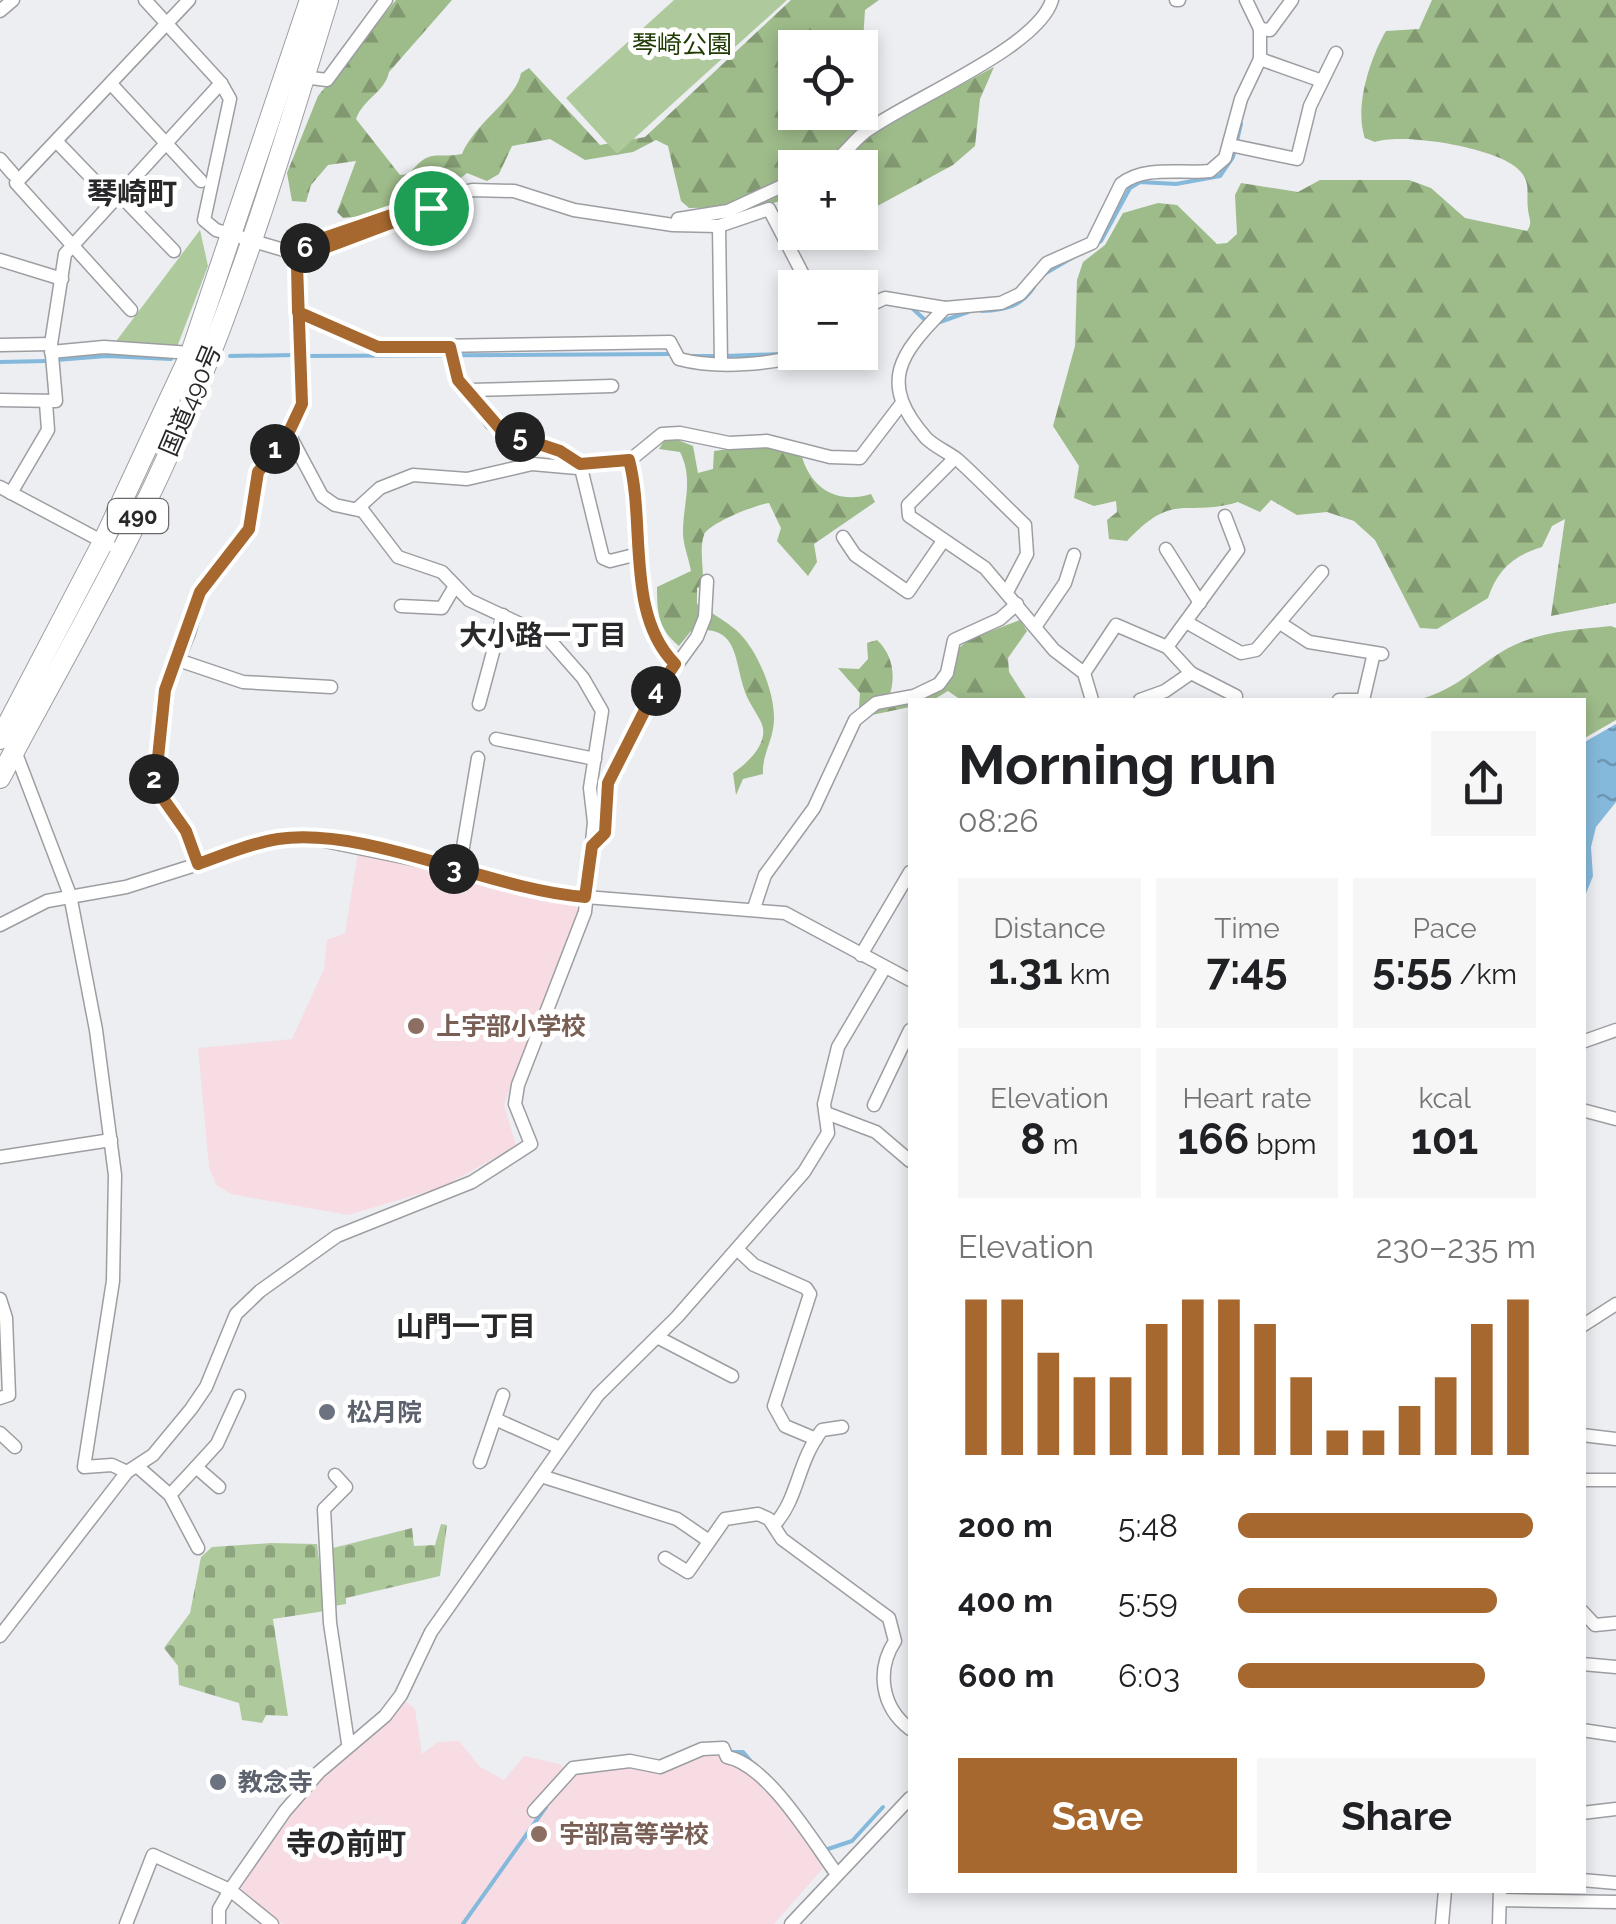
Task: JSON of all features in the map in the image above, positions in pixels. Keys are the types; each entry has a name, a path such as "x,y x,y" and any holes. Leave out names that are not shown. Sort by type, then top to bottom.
{"highway":[{"name":"国道490号","path":"0,778 19,704 112,547 192,400 310,0"},
{"name":"国道490号","path":"112,547 242,238 328,0"}],"street":[{"path":"0,11 13,0"},
{"path":"144,0 221,83 230,99 202,212 213,228 306,255 431,208 456,193 514,191 574,210 719,226 769,209 801,270"},
{"path":"131,310 16,183 189,0"},
{"path":"303,77 327,80 386,0"},
{"path":"845,150 864,133 981,64 1040,23 1052,0"},
{"path":"878,301 885,298 945,308 1001,303 1020,294 1037,270 1092,242 1121,184 1129,178 1141,173 1210,171 1225,158 1241,99 1260,59 1260,29 1248,12 1246,0"},
{"path":"1260,29 1270,30 1292,0"},
{"path":"1230,145 1297,159 1310,106 1336,53"},
{"path":"1260,59 1322,81"},
{"path":"0,400 56,401 51,348 62,279 72,245 221,83"},
{"path":"112,85 201,180"},
{"path":"57,142 174,251"},
{"path":"0,159 13,174"},
{"path":"660,221 728,210 778,188"},
{"path":"719,226 720,362"},
{"path":"198,864 186,831 155,787 165,690 200,592 249,529 258,472 288,434 302,404 297,265 289,250"},
{"path":"0,260 62,279"},
{"path":"945,308 912,342 904,358 897,392 928,440 955,458 1026,525 1027,554 1007,592"},
{"path":"298,312 378,347 670,342 679,359 778,360"},
{"path":"0,345 191,353"},
{"path":"450,347 458,380 471,390 492,423 503,432 560,451 580,466 603,558 610,561 638,554"},
{"path":"471,390 612,386"},
{"path":"46,403 48,430 6,490 112,547"},
{"path":"358,508 380,488 414,474 467,479 550,463 580,466 629,460 662,434 680,433 729,443 767,441 830,456 860,458 902,403"},
{"path":"0,1636 132,1469 191,1409 206,1387 236,1314 260,1291 337,1236 472,1182 531,1144 515,1104 518,1085 585,912 592,846 590,788 602,711 583,678 546,636 470,600 442,572 398,557 358,508 335,504 322,496 288,434"},
{"path":"955,458 908,505 909,516 976,561 1054,650 1084,673 1091,698"},
{"path":"629,460 637,491 638,554 658,643 675,664"},
{"path":"1167,647 1238,550 1226,516"},
{"path":"843,537 855,555 908,592 943,541"},
{"path":"1166,548 1200,603"},
{"path":"1035,627 1065,583 1074,555"},
{"path":"1186,622 1241,653 1256,650 1322,572"},
{"path":"592,846 605,833 608,783 647,706 697,637 705,617 708,581"},
{"path":"401,606 442,608 455,586"},
{"path":"754,908 764,875 814,808 854,720 876,702 914,696 939,684 948,673 954,640 1000,619 1017,604"},
{"path":"479,704 503,616"},
{"path":"1280,623 1310,642 1378,653 1364,698"},
{"path":"1084,673 1116,625 1167,647 1191,674 1235,698"},
{"path":"178,660 242,682 331,687"},
{"path":"1146,698 1191,674"},
{"path":"496,739 595,759"},
{"path":"7,744 70,895 96,1030 110,1140 118,1220 113,1281 84,1467 112,1465 132,1469 170,1495 198,1548"},
{"path":"459,870 478,758"},
{"path":"0,925 70,895 126,886 259,844 304,838 459,870 529,891 754,908 807,921 884,969 908,979"},
{"path":"861,954 908,875"},
{"path":"218,1924 219,1909 230,1890 286,1811 348,1744 385,1716 402,1694 431,1632 606,1385 626,1371 804,1172 828,1133 826,1090 838,1047 884,969"},
{"path":"1586,1041 1616,1030"},
{"path":"874,1105 904,1059"},
{"path":"1586,1111 1616,1119"},
{"path":"826,1112 876,1132 908,1159"},
{"path":"0,1157 110,1140"},
{"path":"738,1250 754,1265 806,1288 810,1294 774,1406 785,1426 816,1439"},
{"path":"0,1299 6,1318 9,1396 0,1398"},
{"path":"1586,1323 1616,1304"},
{"path":"657,1337 732,1376"},
{"path":"480,1462 503,1395"},
{"path":"170,1495 217,1444 239,1396"},
{"path":"494,1419 560,1448"},
{"path":"775,1524 788,1510 798,1470 822,1430 842,1427"},
{"path":"0,1433 14,1448"},
{"path":"1586,1435 1616,1439"},
{"path":"196,1467 219,1486"},
{"path":"335,1475 346,1487 324,1509 330,1623 348,1744"},
{"path":"541,1476 677,1519 709,1541"},
{"path":"1586,1480 1616,1480"},
{"path":"665,1558 688,1572 725,1519 737,1514 758,1514 775,1524 782,1539 888,1618 896,1641 882,1664 883,1682 898,1720 908,1728"},
{"path":"1586,1615 1595,1624 1616,1623"},
{"path":"1586,1664 1616,1668"},
{"path":"1586,1731 1616,1735"},
{"path":"534,1811 573,1768 630,1761 660,1766 702,1749 724,1751 745,1761 786,1804 836,1873"},
{"path":"791,1924 908,1800"},
{"path":"1586,1813 1616,1810"},
{"path":"126,1924 153,1855 230,1890 272,1924"},
{"path":"1586,1880 1616,1883"},
{"path":"1442,1924 1445,1893"},
{"path":"1499,1924 1500,1895 1616,1902"}],"shaded area":[{"name":"上宇部小学校","path":"358,852 540,899 574,902 578,910 504,1104 516,1146 443,1187 348,1215 231,1194 216,1185 209,1167 198,1048 292,1039 324,969 327,940 345,933"},
{"name":"宇部高等学校","path":"403,1699 415,1709 422,1754 438,1742 459,1741 480,1767 504,1780 524,1756 560,1764 571,1773 637,1765 664,1768 719,1751 724,1763 742,1762 764,1791 781,1801 825,1866 774,1924 283,1924 242,1892 240,1883 319,1777"}],"green space":[{"path":"396,0 452,0 389,72 356,119 400,175 409,174 428,157 462,154 476,131 512,92 521,73 529,68 600,145 645,137 791,0 879,0 865,10 864,30 778,30 778,130 878,130 994,67 980,99 975,146 953,165 878,206 878,150 778,150 778,202 758,207 689,208 681,201 668,146 656,140 633,152 585,160 550,139 512,146 499,174 487,181 467,173 409,205 343,218 337,212 356,161 328,165 311,185 306,202 292,201 287,173 318,96"},
{"name":"琴崎公園","path":"674,0 787,0 617,154 566,98"},
{"path":"1432,0 1616,0 1616,603 1551,616 1565,519 1552,526 1542,547 1508,565 1496,579 1488,598 1437,629 1420,628 1375,540 1354,521 1327,512 1297,515 1271,500 1260,512 1238,502 1169,510 1143,525 1127,541 1109,539 1107,520 1117,512 1116,501 1094,506 1074,498 1079,466 1053,426 1075,346 1077,280 1083,262 1105,245 1123,213 1158,203 1177,205 1217,244 1227,243 1237,234 1235,195 1241,183 1298,192 1320,180 1409,180 1431,188 1465,218 1527,231 1530,223 1526,181 1511,163 1451,144 1407,139 1375,142 1365,138 1363,98 1380,42 1386,31 1419,29"},
{"path":"200,230 208,266 177,347 114,344"},
{"path":"678,440 693,446 698,473 713,469 714,451 760,445 802,457 812,478 828,492 848,497 871,494 875,502 814,544 817,562 808,576 777,541 781,528 769,503 723,520 704,535 703,585 697,588 697,604 736,630 752,649 773,704 773,729 763,774 743,779 736,795 733,773 758,748 763,728 745,692 732,646 726,638 707,630 691,631 679,646 667,633 658,612 657,587 691,571 683,537 687,482 684,462 680,452 659,449 664,441"},
{"path":"1020,620 1027,631 1008,658 1009,672 1026,698 958,698 948,691 936,698 918,698 933,695 945,685 958,649 968,640"},
{"path":"1616,628 1616,720 1586,737 1586,698 1423,698 1451,687 1503,651 1555,632"},
{"path":"877,640 891,665 890,694 908,700 908,707 867,716 859,707 860,693 838,668 859,669 868,659 867,643"},
{"path":"441,1524 447,1525 440,1576 346,1598 346,1604 334,1606 333,1548 412,1528 414,1546 435,1545"},
{"path":"317,1544 325,1611 273,1619 288,1716 266,1715 262,1723 242,1720 239,1703 179,1685 178,1666 164,1648 190,1613 201,1557 212,1547"}],"water":[{"path":"1616,724 1616,802 1596,827 1591,847 1593,876 1586,894 1586,741"}],"waterway":[{"path":"1046,273 1101,241 1130,188 1140,182 1176,184 1220,176 1233,157 1241,124"},
{"path":"982,311 1012,306 1034,287"},
{"path":"883,293 901,297"},
{"path":"911,307 926,321"},
{"path":"940,322 968,312"},
{"path":"306,356 671,354"},
{"path":"726,356 778,354"},
{"path":"230,356 296,355"},
{"path":"56,360 107,356 171,359"},
{"path":"691,356 716,356"},
{"path":"0,362 47,361"},
{"path":"728,1752 743,1752 756,1767"},
{"path":"463,1924 546,1807"},
{"path":"825,1850 852,1841 883,1807"}],"place":[{"name":"上宇部小学校","path":"416,1026"},
{"name":"松月院","path":"327,1412"},
{"name":"教念寺","path":"218,1782"},
{"name":"宇部高等学校","path":"539,1834"}],"district":[{"name":"琴崎町","path":"132,193"},
{"name":"大小路一丁目","path":"543,635"},
{"name":"山門一丁目","path":"466,1326"},
{"name":"寺の前町","path":"346,1843"}],"route":[{"path":"431,208 306,255 289,250 297,265 298,312 304,385 302,404 288,434 258,472 249,529 200,592 189,632 165,690 155,787 186,831 198,864 277,839 315,839 442,865 529,891 585,897 592,846 602,841 605,833 604,794 608,783 647,706 675,664 658,643 648,606 637,543 637,491 629,460 580,464 560,451 503,432 492,423 471,390 458,380 450,347 378,347 298,312 297,265 295,258 289,250 306,248 357,225 456,193 431,208"}]}
